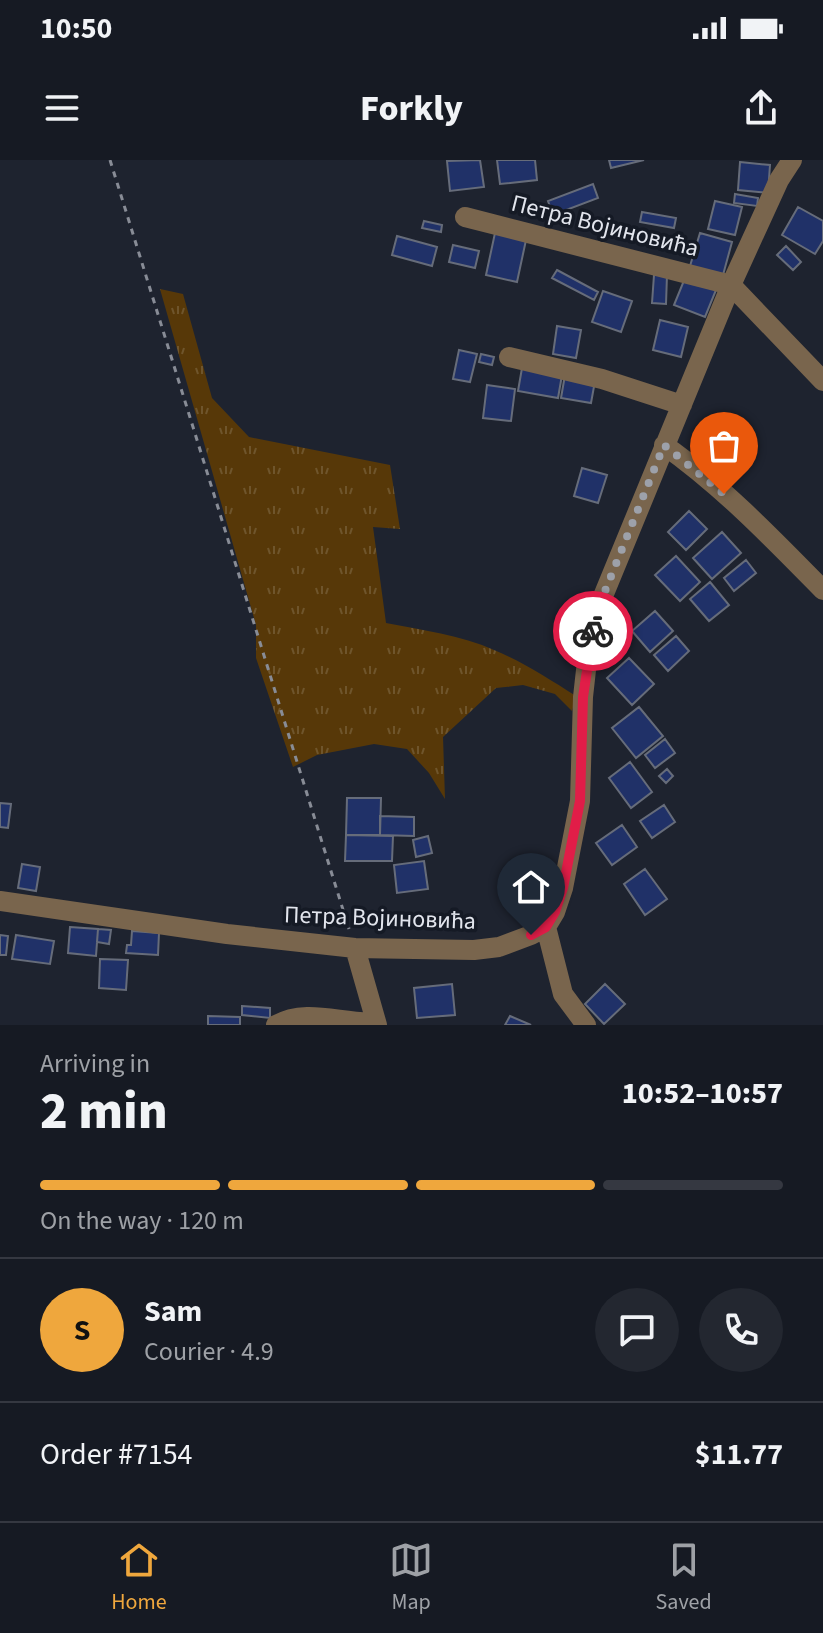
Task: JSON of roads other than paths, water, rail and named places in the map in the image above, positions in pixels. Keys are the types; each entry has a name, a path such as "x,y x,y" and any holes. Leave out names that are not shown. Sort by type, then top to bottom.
{"street":[{"path":"586,1025 563,994 546,927 563,888 580,801 583,697 588,652 599,606 664,445 731,285 779,180 792,160"},
{"name":"Петра Војиновића","path":"465,217 731,285"},
{"path":"731,285 823,381"},
{"path":"509,357 602,379 682,405"},
{"path":"664,445 743,512 823,590"},
{"name":"Петра Војиновића","path":"0,901 227,934 355,948 474,950 516,942 546,927"},
{"path":"276,1025 285,1020 306,1017 376,1024 355,948"}]}
